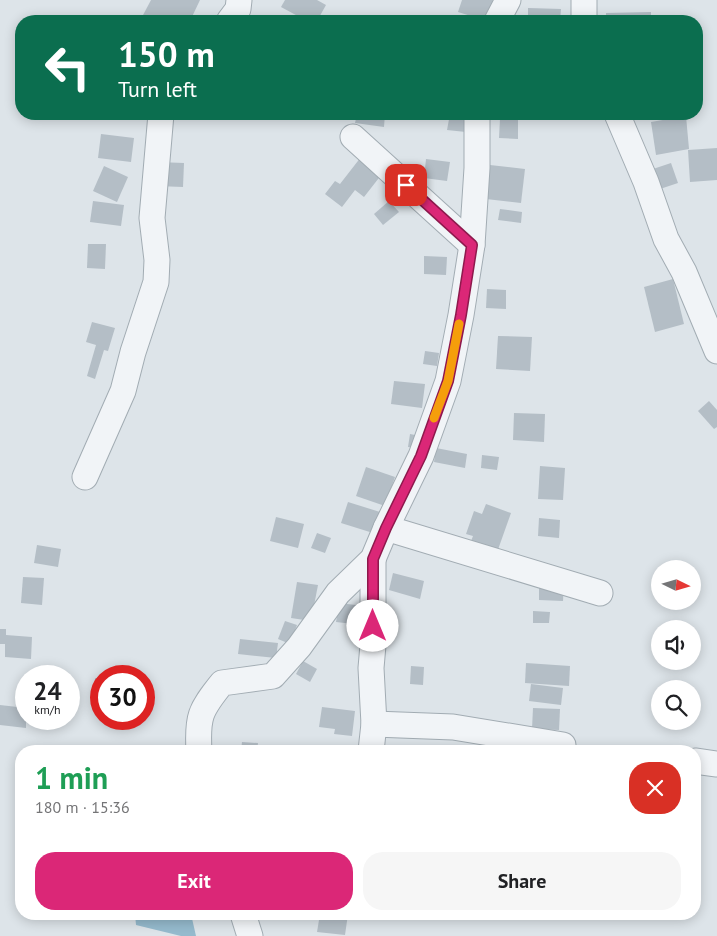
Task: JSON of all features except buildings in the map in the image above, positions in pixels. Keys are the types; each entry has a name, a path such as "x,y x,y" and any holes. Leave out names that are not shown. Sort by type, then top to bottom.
{"street":[{"path":"234,15 238,9 239,0"},
{"path":"500,15 508,0"},
{"path":"584,0 584,15"},
{"path":"85,477 123,391 133,352 156,282 157,260 152,218 160,120"},
{"path":"372,745 374,724 371,668 373,645 373,559 421,456 448,381 472,245 477,168 477,120"},
{"path":"620,120 646,182 666,239 684,272 717,351"},
{"path":"353,137 472,245"},
{"path":"386,528 600,593"},
{"path":"198,745 197,726 206,702 222,683 273,676 299,647 338,593 373,559"},
{"path":"374,724 453,727 563,745"},
{"path":"701,762 717,764"},
{"path":"245,920 250,936"}],"water":[{"path":"136,920 192,920 196,936 181,936 136,925"}],"slow traffic":[{"path":"434,418 448,381 459,324"}],"route":[{"path":"373,626 373,559 421,456 448,381 472,245 406,185"}]}
